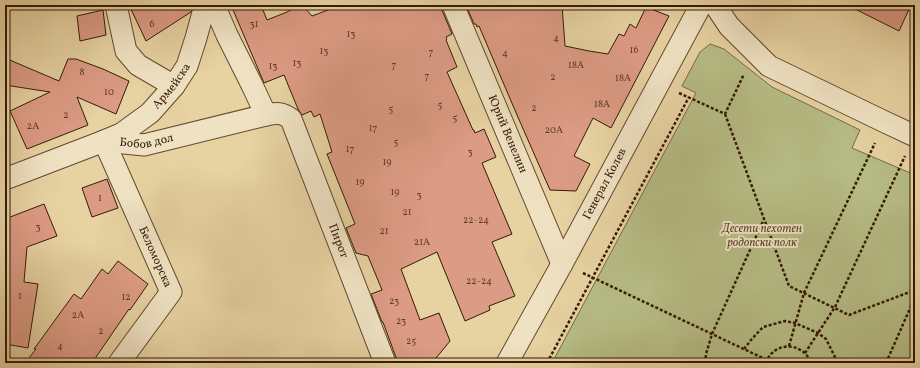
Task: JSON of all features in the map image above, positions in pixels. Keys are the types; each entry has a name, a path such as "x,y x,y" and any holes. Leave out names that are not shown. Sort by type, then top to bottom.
{"street":[{"path":"116,5 126,51 138,65 174,86"},
{"name":"Армейска","path":"104,141 121,134 150,113 174,86 187,66 205,5"},
{"path":"214,5 266,115"},
{"name":"Юрий Венелин","path":"453,5 562,264"},
{"name":"Генерал Колев","path":"507,363 701,5"},
{"path":"715,5 729,26 769,66 915,136"},
{"name":"Бобов дол","path":"5,179 104,141 144,145 277,113 284,114 291,119"},
{"name":"Пирот","path":"291,119 385,363"},
{"name":"Беломорска","path":"104,141 171,292 119,363"}],"path":[{"path":"725,114 754,52"},
{"path":"659,84 725,114 789,286 849,314 915,290"},
{"path":"547,363 689,97"},
{"path":"788,346 804,293 885,122"},
{"path":"805,353 835,307 915,136"},
{"path":"705,363 712,334 764,218"},
{"path":"562,264 744,349 766,361 776,350 788,346 805,353 811,363"},
{"path":"886,363 915,297"},
{"path":"744,349 763,327 785,320 818,333 826,339 836,359 836,363"}],"green space":[{"name":"Десети пехотен родопски полк","path":"710,44 724,49 772,87 860,130 852,148 915,175 915,363 552,363 696,93 682,86 700,52"}],"building":[{"path":"129,5 193,5 191,12 146,41"},
{"path":"231,5 261,5 267,20 300,5 302,5 312,16 341,5 441,5 452,34 446,37 446,40 457,67 447,72 473,130 475,133 484,129 496,157 482,163 512,234 492,242 515,296 489,306 490,310 465,321 437,252 401,269 420,320 439,313 450,341 432,363 398,363 371,294 382,290 368,256 356,253 346,228 355,224 327,154 332,152 320,114 314,117 311,111 302,115 284,75 264,83"},
{"path":"466,5 562,5 565,46 608,54 619,34 624,36 630,24 636,28 646,7 669,16 611,128 593,118 574,156 590,164 576,191 550,190 479,26 477,27 476,24 474,24"},
{"path":"847,5 911,5 899,31"},
{"path":"103,10 106,35 80,41 77,16"},
{"path":"5,58 59,81 68,59 76,59 129,81 116,114 77,97 88,125 27,149 10,111 50,92 5,85"},
{"path":"107,179 118,208 92,217 82,188"},
{"path":"44,204 57,236 27,247 24,282 38,284 28,348 5,344 5,219"},
{"path":"118,261 148,284 92,363 25,363 74,294 81,299 102,269 108,274"}]}
